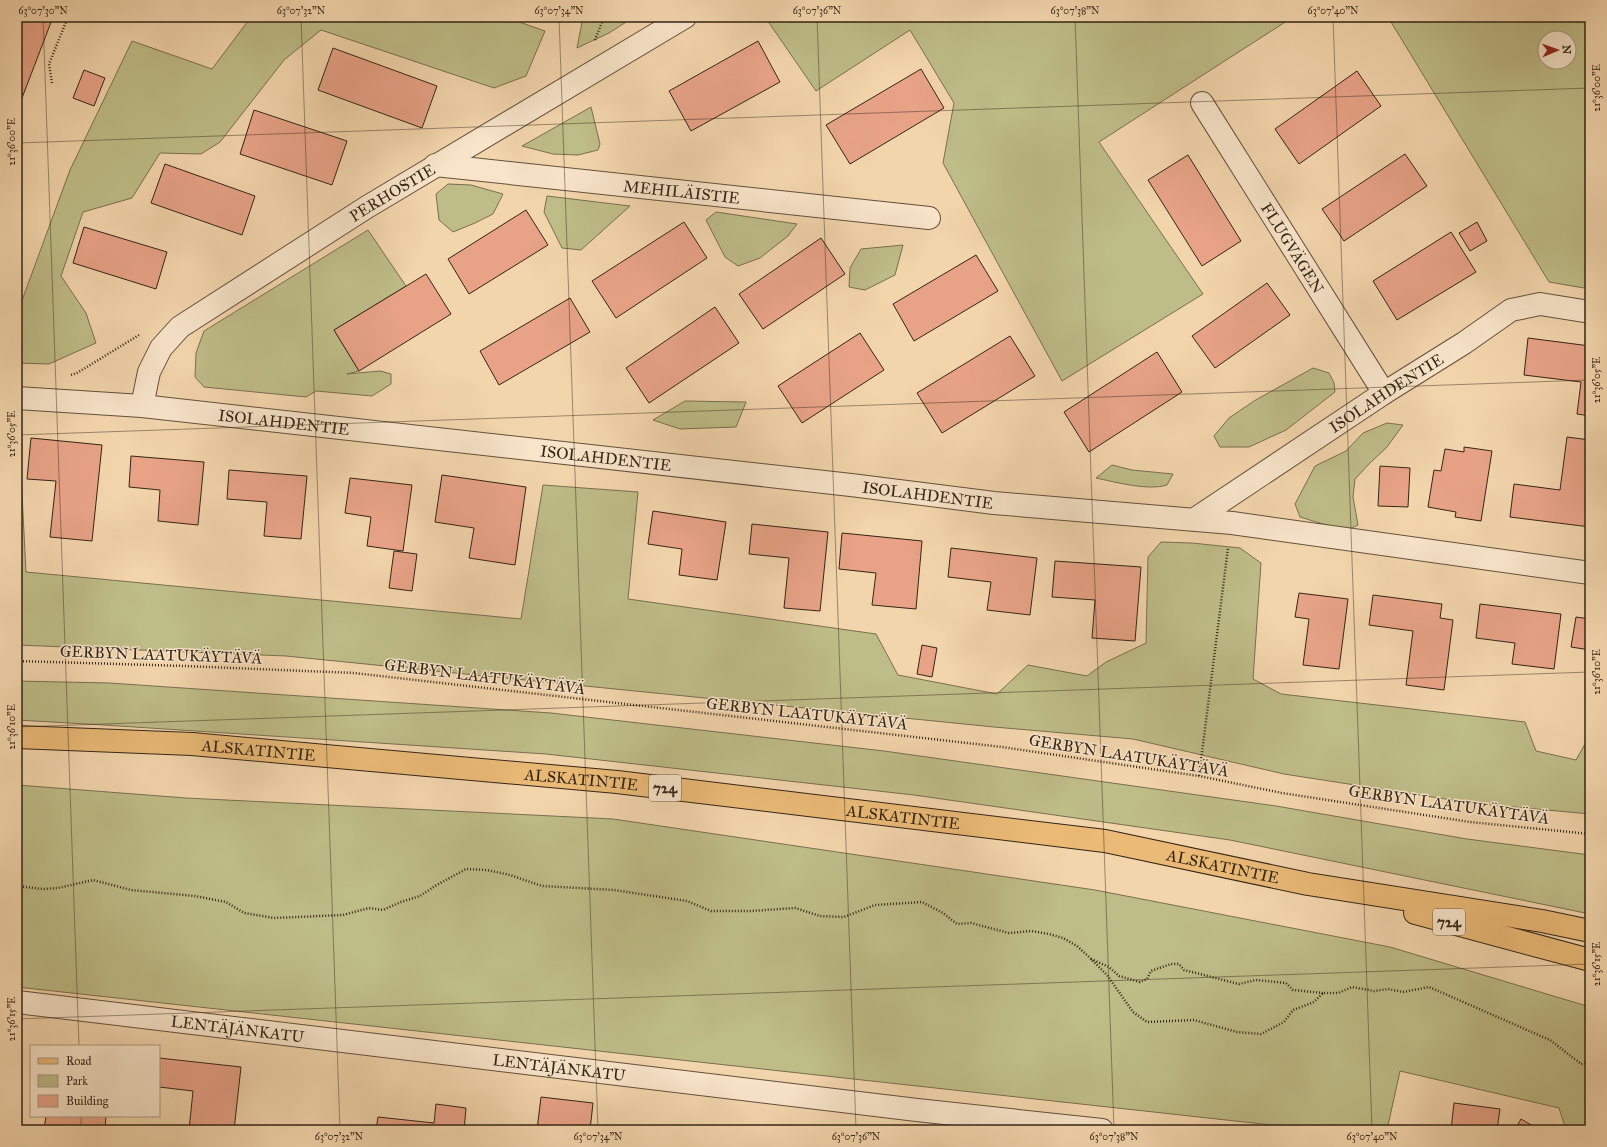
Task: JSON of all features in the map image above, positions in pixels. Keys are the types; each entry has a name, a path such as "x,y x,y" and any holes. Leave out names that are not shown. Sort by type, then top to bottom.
{"main road":[{"name":"ALSKATINTIE","path":"17,737 192,744 617,782 1105,841 1308,884 1590,960"},
{"name":"ALSKATINTIE","path":"1308,884 1534,919 1590,930"}],"street":[{"name":"PERHOSTIE","path":"142,406 149,372 160,348 180,327 326,232 435,165 685,17"},
{"name":"FLUGVÄGEN","path":"1202,103 1384,393"},
{"name":"MEHILÄISTIE","path":"435,165 929,218"},
{"name":"ISOLAHDENTIE","path":"1195,519 1511,310 1540,304 1590,312"},
{"name":"ISOLAHDENTIE","path":"17,398 142,406 994,502 1232,523 1590,573"},
{"name":"LENTÄJÄNKATU","path":"17,1002 909,1109 1102,1130"}],"path":[{"path":"52,84 49,64 68,17"},
{"path":"1198,776 1232,523"},
{"name":"GERBYN LAATUKÄYTÄVÄ","path":"17,661 354,673 1002,747 1198,776 1282,794 1470,822 1590,834"},
{"path":"17,886 43,889 58,888 93,880 131,890 194,896 226,902 244,913 274,918 343,915 369,908 383,910 420,896 441,882 466,869 487,870 510,875 542,886 614,890 687,901 711,911 795,908 820,916 844,917 875,905 922,902 943,913 958,924 971,923 1009,933 1031,931 1064,938 1077,946 1107,975 1133,1012 1147,1022 1194,1020 1237,1032 1260,1034 1284,1022 1293,1010 1314,1002 1323,993"},
{"path":"1089,958 1109,967 1119,976 1140,982 1147,979 1152,971 1171,964 1179,964 1184,970 1239,984 1256,980 1286,983 1293,990 1323,993 1338,993 1352,987 1374,991 1388,989 1403,992 1429,987 1550,1040 1581,1064 1590,1062"}],"green space":[{"path":"251,17 505,17 545,31 526,76 494,88 321,30 284,60 220,142 201,154 160,153 132,198 83,212 61,276 86,313 96,343 49,364 17,363 17,314 70,170 132,41 212,69"},
{"path":"583,17 634,17 609,33 577,48"},
{"path":"765,17 1293,17 1099,142 1203,294 1062,381 943,163 954,103 910,30 816,91"},
{"path":"1388,17 1590,17 1590,289 1549,282"},
{"path":"591,107 600,144 598,150 578,155 553,154 522,146"},
{"path":"448,184 471,185 503,194 493,214 453,232 439,220 436,194"},
{"path":"547,196 630,206 581,250 562,248 544,212"},
{"path":"716,212 797,224 788,236 760,258 738,266 725,257 706,220"},
{"path":"368,230 406,286 334,330 359,371 347,374 380,371 391,374 391,384 372,396 316,391 306,397 204,387 195,377 196,353 204,331"},
{"path":"903,245 895,275 865,290 849,287 850,268 861,249"},
{"path":"1313,368 1329,373 1334,383 1335,392 1286,430 1249,447 1220,447 1214,436 1229,418 1254,401"},
{"path":"685,401 746,402 736,427 680,429 653,420"},
{"path":"1387,423 1403,425 1387,447 1355,479 1353,497 1358,525 1346,531 1300,517 1295,504 1315,466 1346,451 1363,433"},
{"path":"17,433 19,434 26,572 521,619 543,485 638,492 628,599 876,634 898,675 997,694 1028,665 1087,676 1106,662 1146,643 1148,557 1161,542 1192,543 1240,548 1261,563 1253,679 1281,694 1525,722 1536,751 1576,760 1590,735 1590,814 1471,803 1284,774 1133,739 994,727 286,656 17,645"},
{"path":"1112,465 1132,470 1173,474 1167,485 1159,487 1132,485 1096,478"},
{"path":"17,681 109,683 551,713 884,751 1276,806 1467,839 1590,855 1590,914 1230,840 914,795 546,754 17,720"},
{"path":"17,785 186,798 613,819 1095,890 1390,947 1590,1007 1590,1130 1566,1130 1559,1108 1400,1071 1387,1130 1317,1130 17,987"}],"building":[{"path":"17,17 53,17 17,111"},
{"path":"758,41 780,82 691,131 669,91"},
{"path":"333,48 437,86 422,128 318,90"},
{"path":"921,69 944,108 850,164 826,125"},
{"path":"84,70 105,78 94,106 73,98"},
{"path":"1357,71 1381,106 1299,164 1275,129"},
{"path":"254,110 347,141 332,185 240,154"},
{"path":"1405,154 1427,186 1344,241 1322,209"},
{"path":"1188,155 1241,241 1202,266 1148,180"},
{"path":"165,164 255,196 242,235 151,203"},
{"path":"526,210 548,245 469,294 448,259"},
{"path":"684,222 707,258 616,318 592,281"},
{"path":"1477,222 1487,241 1470,251 1459,233"},
{"path":"84,227 167,252 156,289 73,263"},
{"path":"1451,232 1476,272 1397,320 1373,281"},
{"path":"821,238 845,274 763,329 739,294"},
{"path":"976,255 998,291 914,341 893,304"},
{"path":"426,274 451,314 359,371 334,330"},
{"path":"1267,283 1290,315 1215,368 1192,336"},
{"path":"570,298 590,332 499,385 480,351"},
{"path":"715,307 739,343 649,403 626,368"},
{"path":"860,333 884,370 802,423 778,386"},
{"path":"1010,336 1035,376 942,433 917,393"},
{"path":"1528,338 1590,346 1590,416 1577,414 1581,382 1524,375"},
{"path":"1157,352 1182,392 1089,452 1064,412"},
{"path":"1567,437 1590,440 1590,527 1510,517 1514,484 1560,490"},
{"path":"31,438 102,445 92,541 50,537 56,481 27,479"},
{"path":"1464,447 1492,451 1481,521 1455,517 1456,512 1428,507 1434,470 1441,471 1445,449 1464,452"},
{"path":"131,456 204,462 198,525 158,521 160,490 129,487"},
{"path":"1380,466 1410,468 1408,507 1378,506"},
{"path":"229,470 307,476 301,539 264,536 267,502 227,499"},
{"path":"442,475 526,487 515,565 469,558 474,528 435,522"},
{"path":"350,478 412,485 403,551 367,546 371,517 345,513"},
{"path":"653,511 726,522 717,580 679,575 682,549 648,544"},
{"path":"752,524 828,532 820,611 784,608 789,558 749,554"},
{"path":"842,533 922,541 916,609 872,605 876,573 839,569"},
{"path":"951,548 1037,558 1030,615 987,610 991,582 948,577"},
{"path":"394,551 417,554 412,591 389,588"},
{"path":"1055,561 1141,567 1135,641 1092,638 1095,600 1052,597"},
{"path":"1299,593 1348,599 1339,669 1303,665 1309,619 1295,617"},
{"path":"1373,595 1442,604 1440,618 1453,620 1444,690 1406,685 1413,631 1369,625"},
{"path":"1480,604 1561,614 1554,669 1512,664 1515,643 1476,638"},
{"path":"1576,617 1590,619 1590,650 1571,647"},
{"path":"922,645 937,648 932,677 917,674"},
{"path":"160,1058 241,1067 234,1130 189,1130 193,1091 160,1087"},
{"path":"541,1097 593,1103 590,1130 537,1130"},
{"path":"1454,1103 1500,1109 1497,1130 1451,1130"},
{"path":"436,1104 466,1108 464,1130 376,1130 378,1117 434,1123"},
{"path":"46,1117 106,1117 105,1130 44,1130"},
{"path":"1521,1119 1540,1130 1515,1130"}]}
